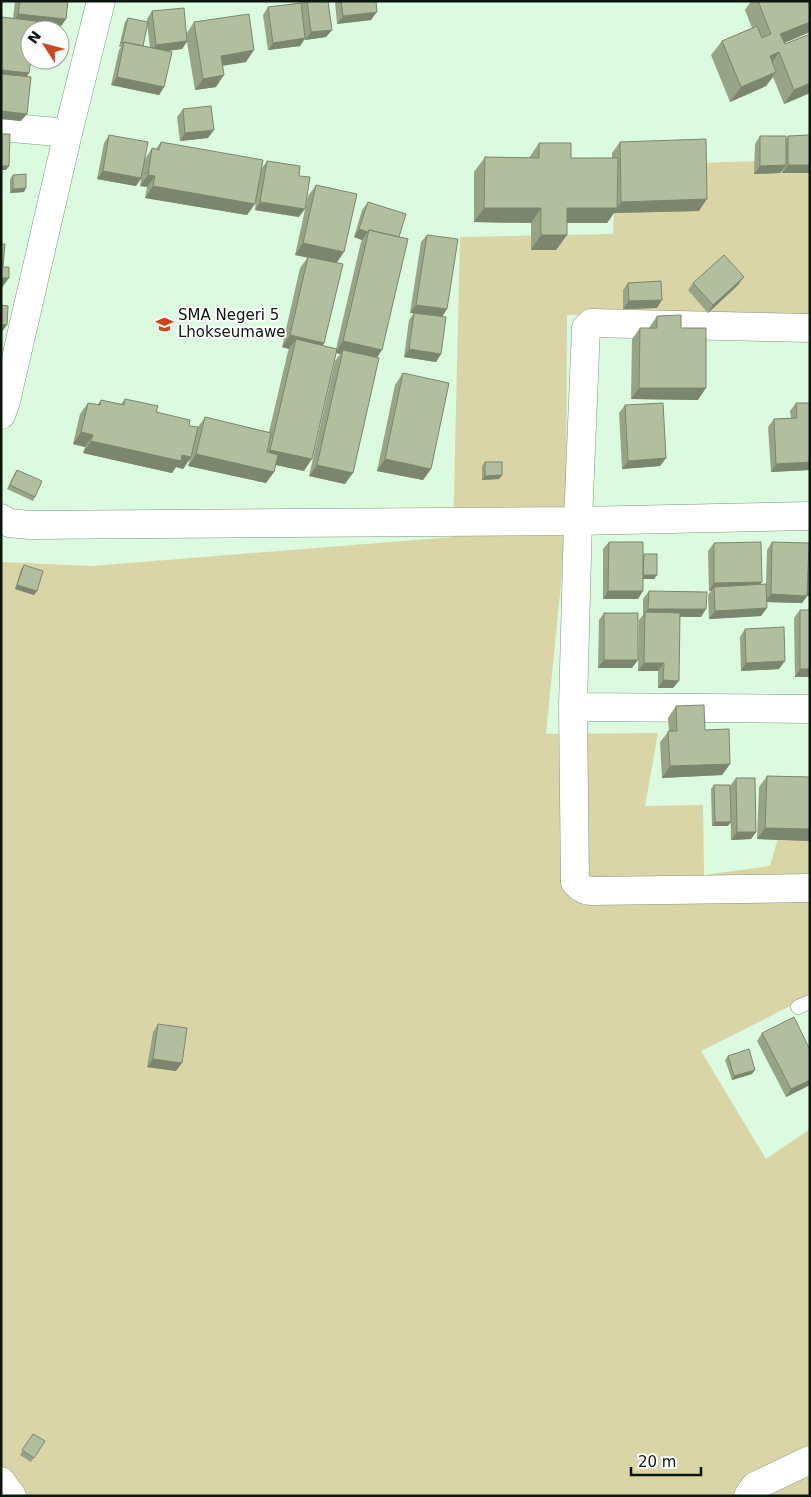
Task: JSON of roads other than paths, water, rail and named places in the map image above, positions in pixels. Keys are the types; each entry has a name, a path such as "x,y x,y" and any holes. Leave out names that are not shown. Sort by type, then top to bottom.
{"street":[{"path":"3,406 101,1"},
{"path":"1,128 68,133"},
{"path":"810,328 588,324 585,332 573,706 576,882 579,887 590,891 810,888"},
{"path":"1,518 9,523 30,525 578,521 810,516"},
{"path":"573,706 585,708 810,709"},
{"path":"748,1496 755,1486 810,1460"},
{"path":"1,1481 12,1496"}],"place":[{"name":"SMA Negeri 5 Lhokseumawe","path":"164,324"}]}
